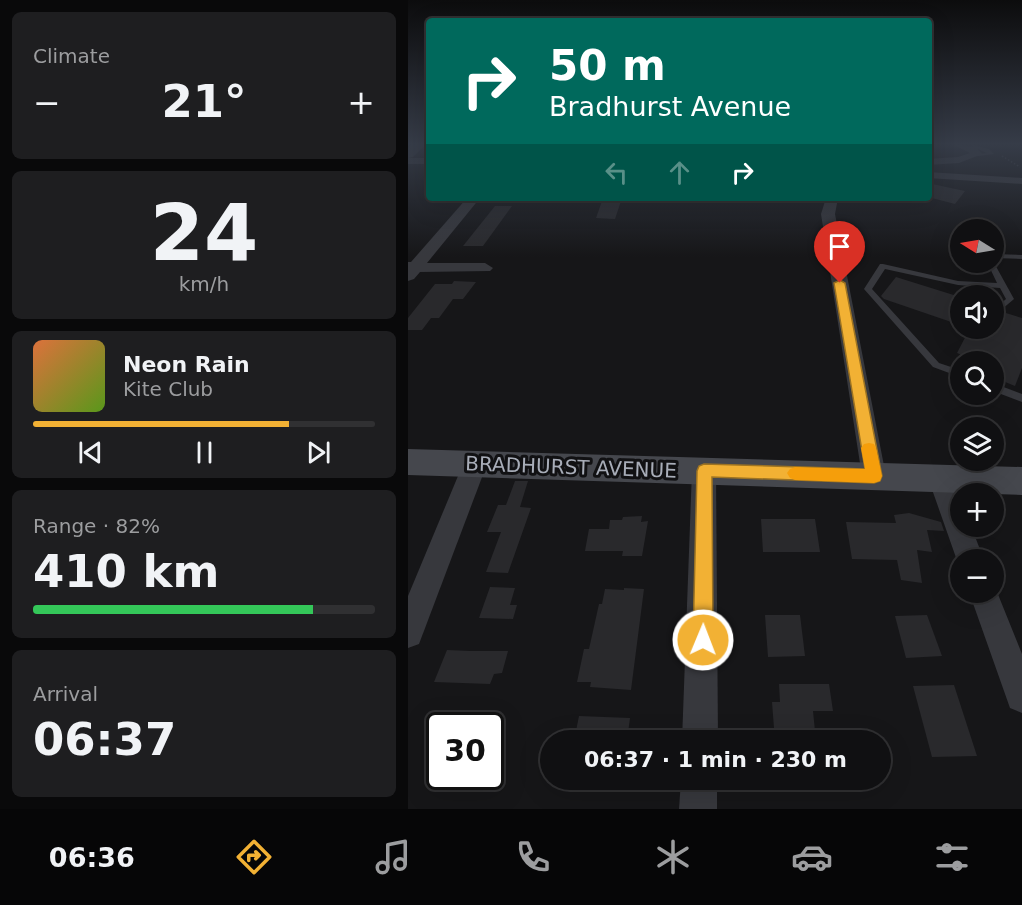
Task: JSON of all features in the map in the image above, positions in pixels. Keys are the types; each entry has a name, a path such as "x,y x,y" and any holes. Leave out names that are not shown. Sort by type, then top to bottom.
{"main road":[{"name":"BRADHURST AVENUE","path":"408,462 1022,481"}],"street":[{"path":"410,270 471,201"},
{"path":"830,201 828,214 874,476"},
{"path":"410,270 485,268"},
{"path":"408,633 475,464"},
{"path":"700,730 704,471"},
{"path":"940,478 966,549"},
{"path":"987,603 1022,696"},
{"path":"698,809 699,790"}],"lane":[{"path":"1004,256 1022,257"},
{"path":"950,370 936,365 868,289 883,266 958,283 988,285"},
{"path":"1004,288 1010,299 1004,304"},
{"path":"1004,391 1022,398"}],"building":[{"path":"932,184 965,191 955,204 932,198"},
{"path":"602,201 621,201 615,219 596,218"},
{"path":"495,206 512,206 483,246 463,246"},
{"path":"896,277 950,294 950,322 884,299 881,296"},
{"path":"454,281 476,282 463,299 453,299 439,318 431,318 422,330 408,330 408,318 435,284 452,284"},
{"path":"1004,312 1022,318 1022,368 1015,386 1004,382 1004,351 958,351 964,339 1004,339"},
{"path":"515,481 528,481 520,507 531,508 508,573 486,572 501,532 487,532 498,505 506,505"},
{"path":"909,513 941,522 944,531 927,530 932,552 917,550 922,583 901,580 897,560 852,559 846,522 896,523 894,515"},
{"path":"642,516 641,522 648,521 642,556 622,556 623,551 585,551 589,529 609,529 610,520"},
{"path":"761,519 815,519 820,552 763,552"},
{"path":"490,587 515,588 510,605 517,605 513,619 479,618"},
{"path":"624,588 644,589 631,690 590,687 591,682 577,682 584,649 589,649 599,604 602,604 605,589 624,590"},
{"path":"765,615 800,615 805,656 768,657"},
{"path":"927,615 942,656 906,658 895,616"},
{"path":"447,650 508,651 502,673 494,674 490,684 434,682"},
{"path":"779,684 829,684 833,711 813,711 815,730 774,730 772,702 780,702"},
{"path":"954,685 977,756 932,757 913,686"},
{"path":"579,716 630,718 628,730 576,730"}],"slow traffic":[{"path":"795,473 874,476 869,448"}],"route":[{"path":"703,640 704,471 874,476 840,283"}]}
